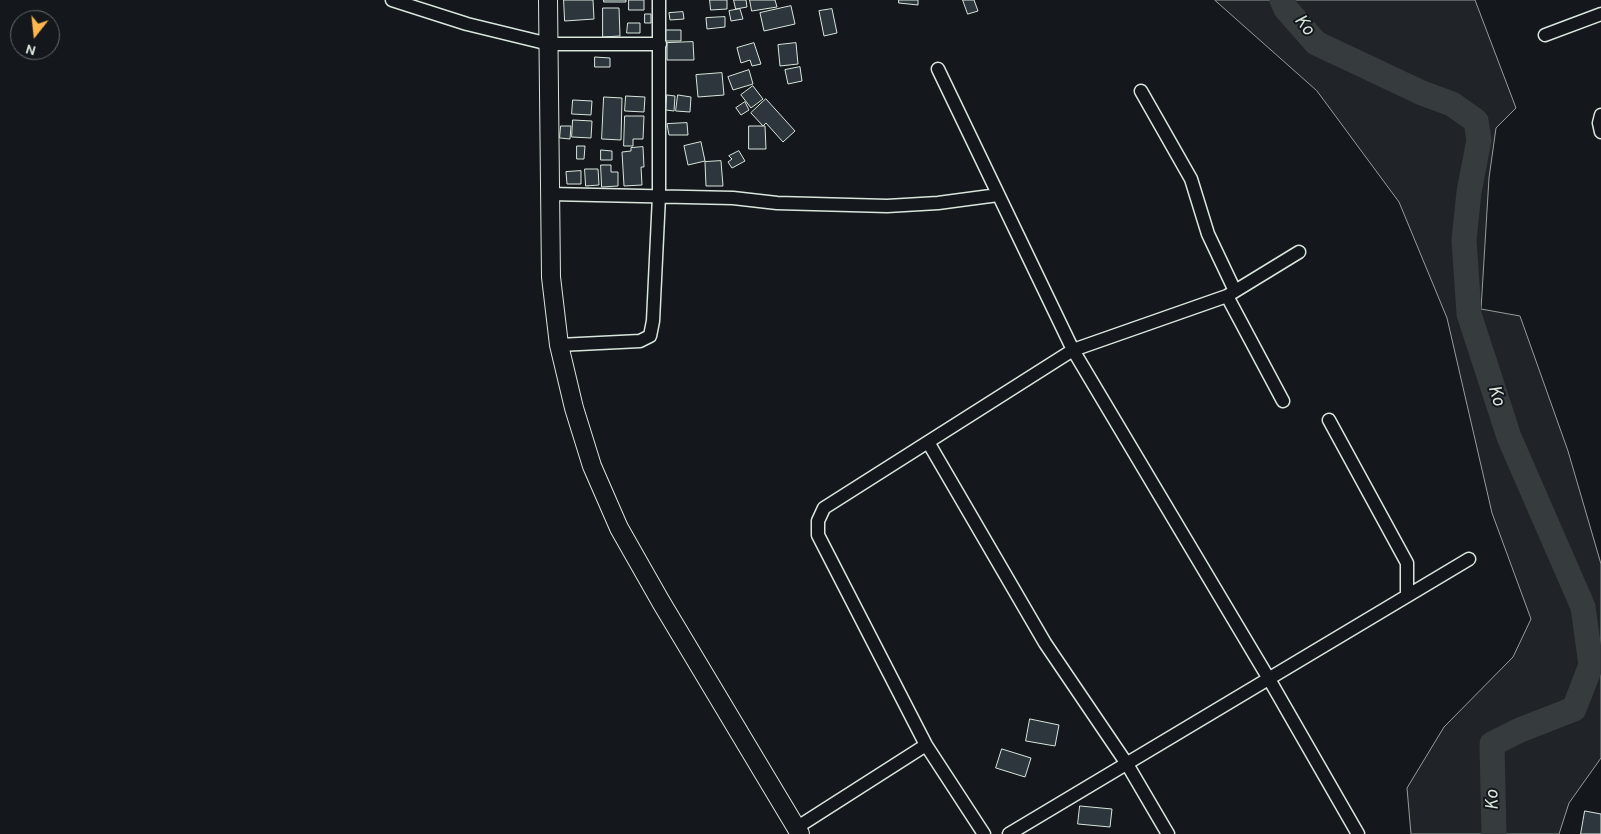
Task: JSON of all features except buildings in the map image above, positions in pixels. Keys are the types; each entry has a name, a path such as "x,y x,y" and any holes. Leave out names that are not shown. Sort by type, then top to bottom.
{"main road":[{"path":"548,0 551,277 559,345 574,408 592,466 619,528 798,831"}],"street":[{"path":"392,0 467,24 549,44 660,44"},
{"path":"559,345 640,341 650,336 653,322 660,196 659,0"},
{"path":"1545,35 1601,14"},
{"path":"938,69 1073,350 1269,679 1358,834"},
{"path":"1142,91 1191,179 1208,234 1231,294 1283,401"},
{"path":"1601,116 1599,123 1601,132"},
{"path":"550,194 733,198 795,204 887,206 938,203 998,195"},
{"path":"984,834 926,745 818,535 818,521 824,508 1073,350 1231,294 1299,252"},
{"path":"1329,420 1401,548 1407,563 1407,596"},
{"path":"928,442 1045,643 1127,764 1168,834"},
{"path":"1009,834 1469,559"},
{"path":"798,831 926,745"}],"shaded area":[{"path":"1215,0 1475,0 1516,108 1496,128 1489,178 1481,309 1520,316 1568,451 1601,564 1601,758 1569,803 1559,834 1411,834 1407,788 1444,727 1513,657 1531,619 1492,513 1447,318 1399,202 1317,91"}],"waterway":[{"name":"Ko","path":"1282,0 1286,9 1316,43 1422,93 1452,104 1476,121 1479,140 1469,192 1464,240 1469,314 1509,437 1583,607 1591,665 1574,709 1520,730 1492,744 1494,834"}]}
